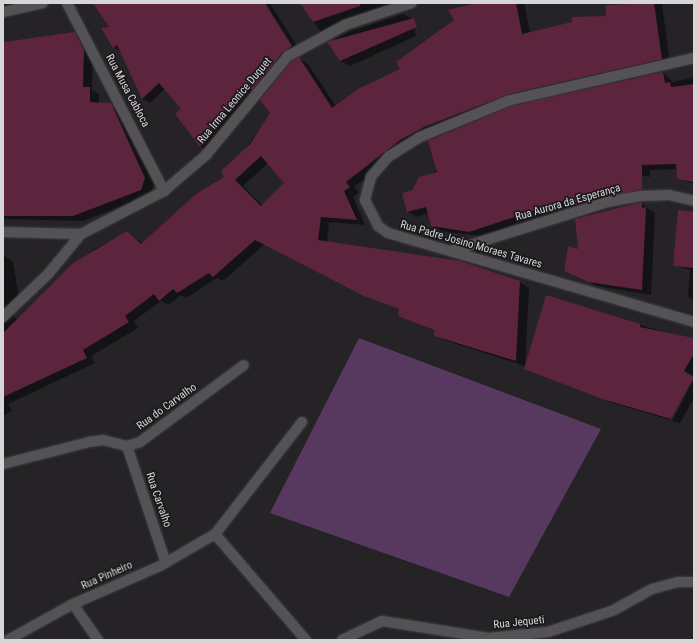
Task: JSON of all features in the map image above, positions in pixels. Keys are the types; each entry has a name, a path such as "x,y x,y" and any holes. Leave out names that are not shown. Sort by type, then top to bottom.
{"street":[{"path":"3,12 43,3"},
{"name":"Rua Musa Cabloca","path":"67,3 164,191"},
{"name":"Rua Irma Leonice Duquet","path":"3,317 49,274 81,234 164,191 206,155 288,56 345,25 411,3"},
{"name":"Rua Padre Josino Moraes Tavares","path":"694,58 510,100 420,137 389,156 371,176 365,200 370,214 388,233 694,322"},
{"name":"Rua Aurora da Esperança","path":"450,251 607,202 655,196 694,201"},
{"path":"3,232 81,234"},
{"name":"Rua do Carvalho","path":"127,446 140,442 244,365"},
{"name":"Rua Pinheiro","path":"8,640 73,604 166,563 215,534 302,422"},
{"path":"3,464 89,442 103,440 127,446"},
{"name":"Rua Carvalho","path":"127,446 166,563"},
{"path":"215,534 306,640"},
{"name":"Rua Jequeti","path":"342,640 382,621 489,638 548,632 614,610 652,589 678,582 694,582"},
{"path":"73,604 98,640"}],"shaded area":[{"path":"359,338 601,429 509,597 270,513"}],"building":[{"path":"93,3 265,3 292,46 283,52 252,90 247,83 200,147 175,114 181,109 159,83 142,99 117,45 113,48 101,28 109,27"},
{"path":"300,3 360,3 360,6 313,22"},
{"path":"477,3 516,3 522,34 572,22 572,17 606,16 606,5 654,3 662,59 509,94 424,127 400,140 346,182 350,187 344,191 357,220 321,217 318,240 460,261 520,281 516,361 434,336 434,330 398,316 399,309 364,296 255,240 213,277 209,273 177,293 173,289 159,301 154,294 125,316 129,322 83,350 87,358 3,397 3,333 73,263 127,231 141,244 196,194 224,177 221,171 250,144 270,113 260,100 292,61 299,57 332,108 358,89 400,69 396,62 454,20 448,10","holes":["261,156 284,183 261,206 235,180"]},
{"path":"414,18 417,27 340,61 327,42"},
{"path":"75,32 84,50 83,87 90,87 90,102 111,103 145,178 141,190 73,216 3,216 3,42"},
{"path":"663,72 665,83 670,82 671,87 694,84 694,182 677,179 676,164 642,165 642,189 573,206 572,198 469,232 431,226 426,207 407,212 402,193 412,190 419,177 437,172 428,141 512,106"},
{"path":"642,202 642,208 646,207 642,290 588,282 564,271 568,246 578,249 575,219"},
{"path":"678,210 694,212 694,268 673,266"},
{"path":"546,295 640,324 640,327 694,338 694,353 684,371 694,377 671,419 602,399 524,369"}]}
